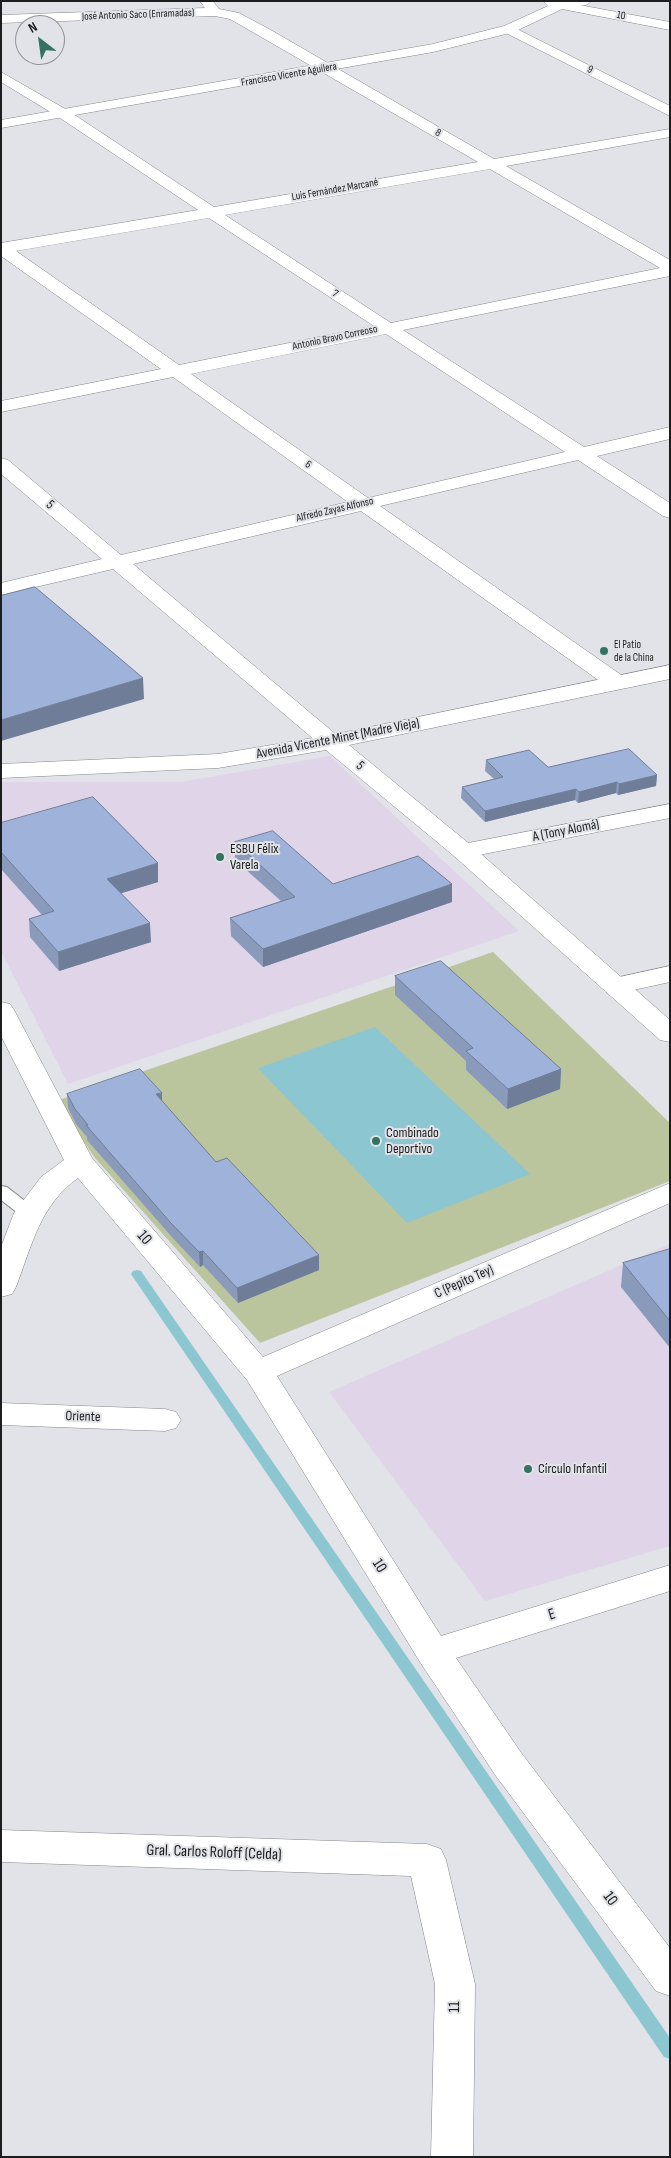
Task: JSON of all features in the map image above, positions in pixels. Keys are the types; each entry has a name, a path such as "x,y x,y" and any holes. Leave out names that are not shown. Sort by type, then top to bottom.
{"street":[{"name":"10","path":"543,1 566,3 670,26"},
{"path":"566,3 586,1"},
{"name":"Francisco Vicente Aguilera","path":"1,124 433,48 509,29 566,3"},
{"name":"José Antonio Saco (Enramadas)","path":"1,19 210,7"},
{"name":"8","path":"210,7 234,16 327,68 670,267"},
{"name":"9","path":"509,29 670,112"},
{"name":"7","path":"1,76 62,113 208,211 670,512"},
{"name":"Luis Fernández Marcané","path":"2,248 208,211 670,133"},
{"name":"6","path":"2,248 174,372 616,682"},
{"name":"Antonio Bravo Correoso","path":"1,406 670,271"},
{"name":"Alfredo Zayas Alfonso","path":"1,589 362,503 670,433"},
{"name":"5","path":"1,464 463,851 670,1034"},
{"name":"Avenida Vicente Minet (Madre Vieja)","path":"1,771 76,769 218,760 331,742 670,672"},
{"name":"A (Tony Alomá)","path":"463,851 670,811"},
{"path":"615,986 670,974"},
{"name":"10","path":"1,1010 80,1162 258,1372 433,1652 509,1765 670,1979"},
{"path":"1,1287 29,1213 51,1183 80,1162"},
{"name":"C (Pepito Tey)","path":"258,1372 670,1192"},
{"name":"Oriente","path":"1,1414 166,1420"},
{"name":"E","path":"433,1652 670,1578"},
{"name":"Gral. Carlos Roloff (Celda)","path":"1,1846 427,1860"},
{"name":"11","path":"427,1860 455,1984 452,2157"}],"lane":[{"path":"1,1191 29,1213"}],"shaded area":[{"name":"ESBU Félix Varela","path":"330,756 519,931 68,1084 1,951 1,782 181,782"},
{"name":"Círculo Infantil","path":"670,1244 670,1546 485,1601 329,1392"}],"green space":[{"name":"Combinado Deportivo","path":"493,952 670,1123 670,1181 260,1343 95,1158 56,1101"}],"water":[{"path":"375,1027 530,1174 407,1223 258,1068"}],"building":[{"path":"35,587 143,678 1,720 1,596"},
{"path":"629,749 657,775 619,784 617,782 579,792 576,789 485,811 462,787 503,777 486,760 529,750 548,767"},
{"path":"93,797 158,863 107,879 150,923 58,952 29,919 54,911 1,852 1,823"},
{"path":"273,831 333,884 418,856 452,884 263,949 230,918 295,897 235,842"},
{"path":"441,961 561,1069 508,1089 466,1051 473,1048 395,976"},
{"path":"140,1069 162,1093 156,1094 216,1162 227,1158 319,1255 237,1288 203,1251 199,1252 170,1222 86,1125 88,1125 75,1109 67,1094"},
{"path":"670,1249 670,1321 623,1263"}],"waterway":[{"path":"137,1274 670,2052"}],"place":[{"name":"El Patio de la China","path":"604,651"},
{"name":"ESBU Félix Varela","path":"220,857"},
{"name":"Combinado Deportivo","path":"376,1141"},
{"name":"Círculo Infantil","path":"528,1469"}]}
